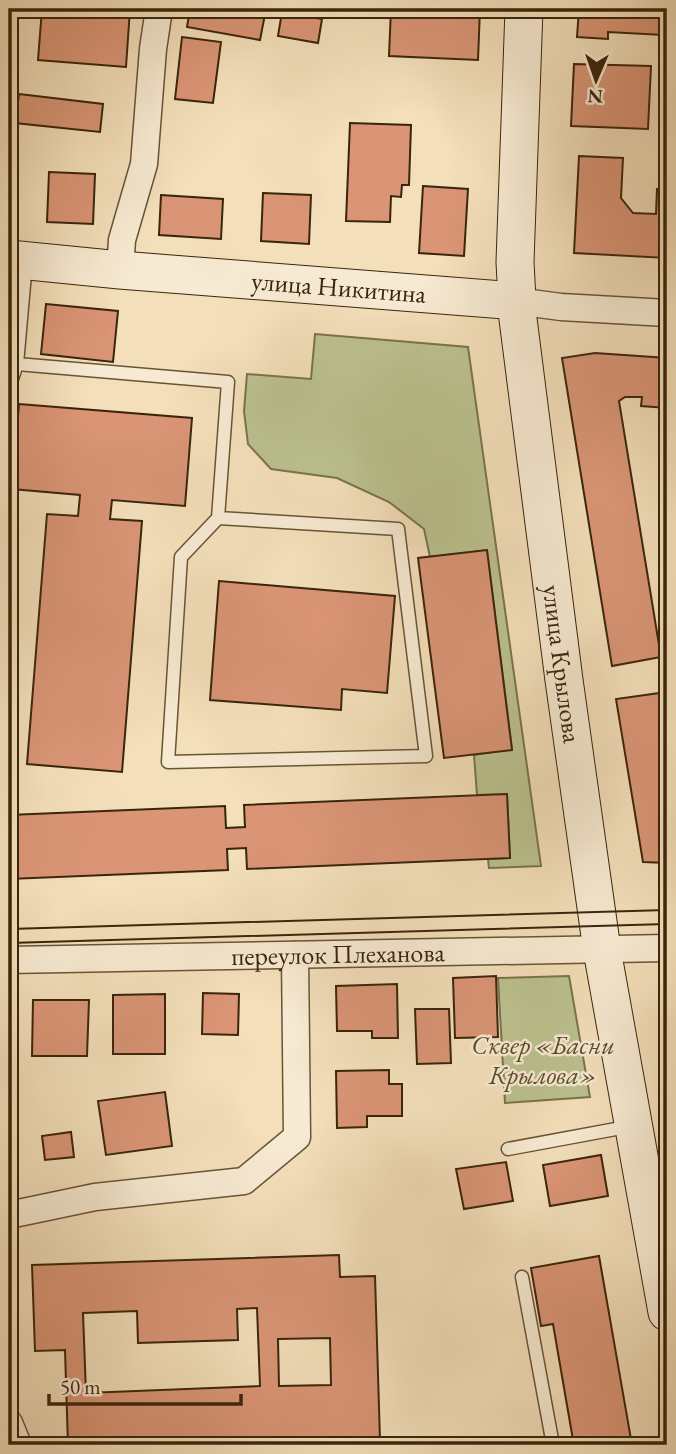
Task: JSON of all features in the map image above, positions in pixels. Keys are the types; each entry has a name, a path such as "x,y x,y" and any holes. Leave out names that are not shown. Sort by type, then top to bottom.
{"main road":[{"name":"улица Крылова","path":"524,9 516,301 564,680 602,950 667,1312"},
{"name":"улица Никитина","path":"18,260 516,301"}],"street":[{"path":"120,270 122,240 144,164 159,9"},
{"name":"улица Никитина","path":"516,301 561,307 667,313"},
{"name":"переулок Плеханова","path":"9,960 667,948"},
{"path":"9,1215 95,1197 244,1181 297,1138 295,955"},
{"path":"9,1423 18,1445"}],"lane":[{"path":"9,388 17,364 18,260"},
{"path":"17,364 228,382 218,518 181,557 168,762 426,756 398,528 218,518"},
{"path":"508,1149 634,1126"},
{"path":"522,1277 553,1445"}],"green space":[{"path":"315,334 468,347 541,866 489,868 488,859 510,858 507,794 477,795 474,755 512,749 487,550 430,557 424,529 389,502 337,478 271,469 248,444 244,411 247,374 311,379"},
{"name":"Сквер «Басни Крылова»","path":"569,976 590,1097 505,1103 498,978"}],"building":[{"path":"42,9 130,9 126,67 38,60"},
{"path":"190,9 266,9 260,40 187,27"},
{"path":"391,9 480,9 478,60 389,56"},
{"path":"579,9 665,9 663,35 608,32 608,39 577,37"},
{"path":"282,12 322,19 318,43 278,36"},
{"path":"182,37 221,42 213,103 175,99"},
{"path":"574,64 651,66 648,129 571,126"},
{"path":"19,94 103,104 100,132 15,123"},
{"path":"350,123 411,125 409,185 402,185 401,197 391,196 390,222 346,221"},
{"path":"579,156 623,158 621,198 633,213 656,214 657,189 667,189 667,258 574,253"},
{"path":"49,172 95,174 93,224 47,222"},
{"path":"423,186 468,189 464,256 419,253"},
{"path":"263,193 311,195 309,244 261,241"},
{"path":"161,195 223,199 221,239 159,235"},
{"path":"46,304 118,311 113,362 41,354"},
{"path":"595,353 667,358 667,408 641,406 642,397 625,397 619,401 661,657 612,666 562,358"},
{"path":"19,404 192,418 185,506 112,500 110,519 142,521 122,772 27,764 47,514 78,516 80,495 12,489"},
{"path":"487,550 512,750 444,758 418,558"},
{"path":"219,581 395,596 387,693 342,689 341,710 210,700"},
{"path":"667,692 667,863 643,862 616,699"},
{"path":"507,794 510,858 247,869 246,848 227,849 228,870 9,879 9,815 225,806 226,828 245,827 244,805"},
{"path":"496,976 498,1037 455,1038 453,978"},
{"path":"397,984 398,1038 372,1038 372,1031 337,1031 336,986"},
{"path":"203,993 239,994 238,1035 202,1034"},
{"path":"165,994 165,1054 113,1054 113,995"},
{"path":"33,1000 89,1000 87,1056 32,1056"},
{"path":"415,1009 449,1009 451,1063 417,1064"},
{"path":"389,1070 389,1084 402,1084 402,1116 367,1116 367,1127 337,1128 336,1071"},
{"path":"165,1092 172,1146 106,1155 98,1101"},
{"path":"71,1132 74,1157 45,1160 42,1136"},
{"path":"601,1155 608,1196 550,1206 543,1165"},
{"path":"506,1162 513,1201 464,1209 456,1169"},
{"path":"339,1255 340,1277 375,1276 380,1440 287,1445 68,1445 65,1350 35,1351 32,1265","holes":["257,1308 260,1386 86,1393 83,1313 137,1311 138,1343 238,1340 237,1309","330,1338 331,1385 279,1386 278,1339"]},
{"path":"599,1256 632,1445 566,1445 565,1441 573,1440 553,1324 541,1326 531,1268"}],"tram line":[{"path":"9,929 667,910"},
{"path":"9,943 667,924"}]}
